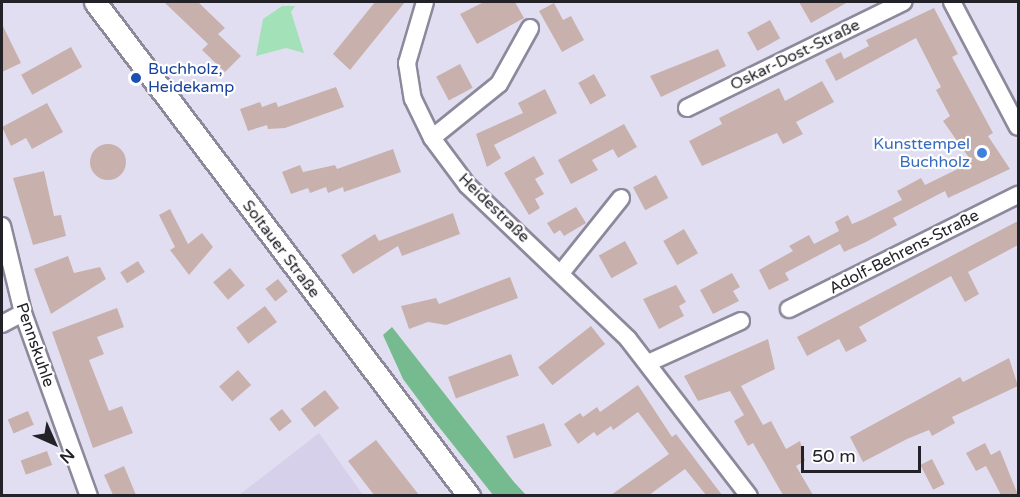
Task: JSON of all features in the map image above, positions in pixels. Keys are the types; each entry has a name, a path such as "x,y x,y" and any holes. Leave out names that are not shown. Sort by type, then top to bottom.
{"main road":[{"name":"Soltauer Straße","path":"94,2 470,495"}],"street":[{"name":"Heidestraße","path":"425,2 407,63 413,99 432,138 467,185 561,273 648,363 749,495"},
{"name":"Oskar-Dost-Straße","path":"687,108 903,2"},
{"path":"952,2 1018,127"},
{"path":"432,138 499,84 530,28"},
{"name":"Adolf-Behrens-Straße","path":"789,309 1018,195"},
{"path":"561,273 621,198"},
{"name":"Pennskuhle","path":"2,226 23,313 89,495"},
{"path":"2,324 23,313"},
{"path":"648,363 741,321"}],"shaded area":[{"path":"319,433 363,495 239,495"}],"green space":[{"path":"282,6 295,6 291,12 304,53 286,48 256,56 263,19"},
{"path":"392,327 526,495 493,495 403,379 383,335"}],"building":[{"path":"164,2 198,2 225,28 218,34 241,56 225,72 202,50 208,44"},
{"path":"375,2 405,2 350,70 333,54"},
{"path":"484,2 515,2 524,18 477,44 460,14"},
{"path":"799,2 848,2 811,23"},
{"path":"554,3 563,20 571,16 584,40 562,52 539,11"},
{"path":"934,8 958,54 952,57 993,133 988,136 1010,169 948,198 945,191 893,218 897,225 866,242 844,252 840,244 785,273 789,280 769,290 759,270 793,251 789,246 809,235 814,244 839,231 835,222 848,215 852,224 864,219 902,200 897,191 921,178 925,185 972,162 943,121 950,116 936,90 941,87 916,38 836,81 825,60 841,52 844,59 869,46 866,40"},
{"path":"770,20 780,38 757,51 747,33"},
{"path":"2,24 21,63 2,72"},
{"path":"71,47 82,67 32,95 21,75"},
{"path":"718,49 726,66 661,97 650,76"},
{"path":"460,64 473,88 449,101 436,77"},
{"path":"594,74 606,96 590,105 578,83"},
{"path":"822,81 834,102 796,122 803,134 783,144 777,133 702,166 689,141 722,124 719,118 779,88 785,101"},
{"path":"336,87 344,107 285,128 268,129 267,125 248,131 240,109 260,102 262,107 276,102 278,107"},
{"path":"545,89 557,113 494,145 501,158 487,167 476,134 523,113 518,103"},
{"path":"47,103 63,132 32,149 26,138 11,146 2,127"},
{"path":"624,124 637,147 618,158 613,149 592,160 598,170 571,184 558,160"},
{"path":"108,144 121,149 126,162 121,175 108,180 95,175 90,162 95,149"},
{"path":"393,149 401,172 344,192 343,187 328,193 326,187 310,193 308,188 291,194 282,172 300,165 303,172 335,165 337,169"},
{"path":"534,156 544,174 535,179 544,194 535,199 540,208 529,215 504,173"},
{"path":"44,171 54,216 61,215 66,236 33,245 13,178"},
{"path":"656,175 668,198 645,210 633,187"},
{"path":"576,207 586,223 564,236 560,230 554,234 547,223"},
{"path":"170,209 188,244 202,233 213,247 189,275 170,250 175,247 159,215"},
{"path":"453,213 460,234 402,256 398,246 353,274 341,255 375,234 379,241"},
{"path":"1018,221 1018,245 968,272 979,294 965,302 951,276 859,327 867,341 846,352 839,339 807,356 797,337"},
{"path":"684,229 698,253 677,265 663,241"},
{"path":"625,241 638,264 611,278 599,256"},
{"path":"68,256 74,273 100,267 106,279 51,314 34,269"},
{"path":"138,261 145,272 127,283 120,272"},
{"path":"230,268 245,286 228,300 213,282"},
{"path":"732,273 740,287 733,291 739,301 713,314 700,290"},
{"path":"510,277 518,298 446,325 428,322 409,329 401,306 436,298 439,304"},
{"path":"278,279 288,292 275,301 265,289"},
{"path":"676,285 686,302 679,306 684,316 659,329 643,299"},
{"path":"265,306 277,322 248,344 236,328"},
{"path":"117,308 124,327 97,337 104,354 89,360 109,411 122,406 133,433 93,448 52,332"},
{"path":"591,326 605,344 552,385 538,367"},
{"path":"768,339 775,369 741,386 763,425 771,421 786,449 800,441 805,461 796,466 813,495 783,495 753,443 748,446 734,421 744,415 730,391 698,401 684,376"},
{"path":"511,354 519,376 456,399 448,377"},
{"path":"1009,358 1018,386 952,417 955,423 932,436 929,430 863,462 850,437 960,377 963,382"},
{"path":"238,370 251,385 232,401 219,386"},
{"path":"638,385 672,437 676,434 722,495 706,495 685,469 649,495 611,495 669,454 638,412 613,430 611,426 597,436 594,432 578,444 564,424 580,413 583,417 597,407 600,412"},
{"path":"325,390 339,408 315,427 301,409"},
{"path":"282,409 292,422 279,431 269,419"},
{"path":"28,411 34,425 14,433 8,420"},
{"path":"544,423 552,446 514,459 506,436"},
{"path":"376,440 419,495 374,495 348,461"},
{"path":"985,443 991,455 1000,450 1018,495 1001,495 986,466 976,471 966,453"},
{"path":"47,451 52,465 26,475 21,461"},
{"path":"932,459 945,484 933,490 920,465"},
{"path":"124,466 136,495 113,495 104,475"}],"place":[{"name":"Buchholz, Heidekamp","path":"136,78"},
{"name":"Kunsttempel Buchholz","path":"982,153"}]}
